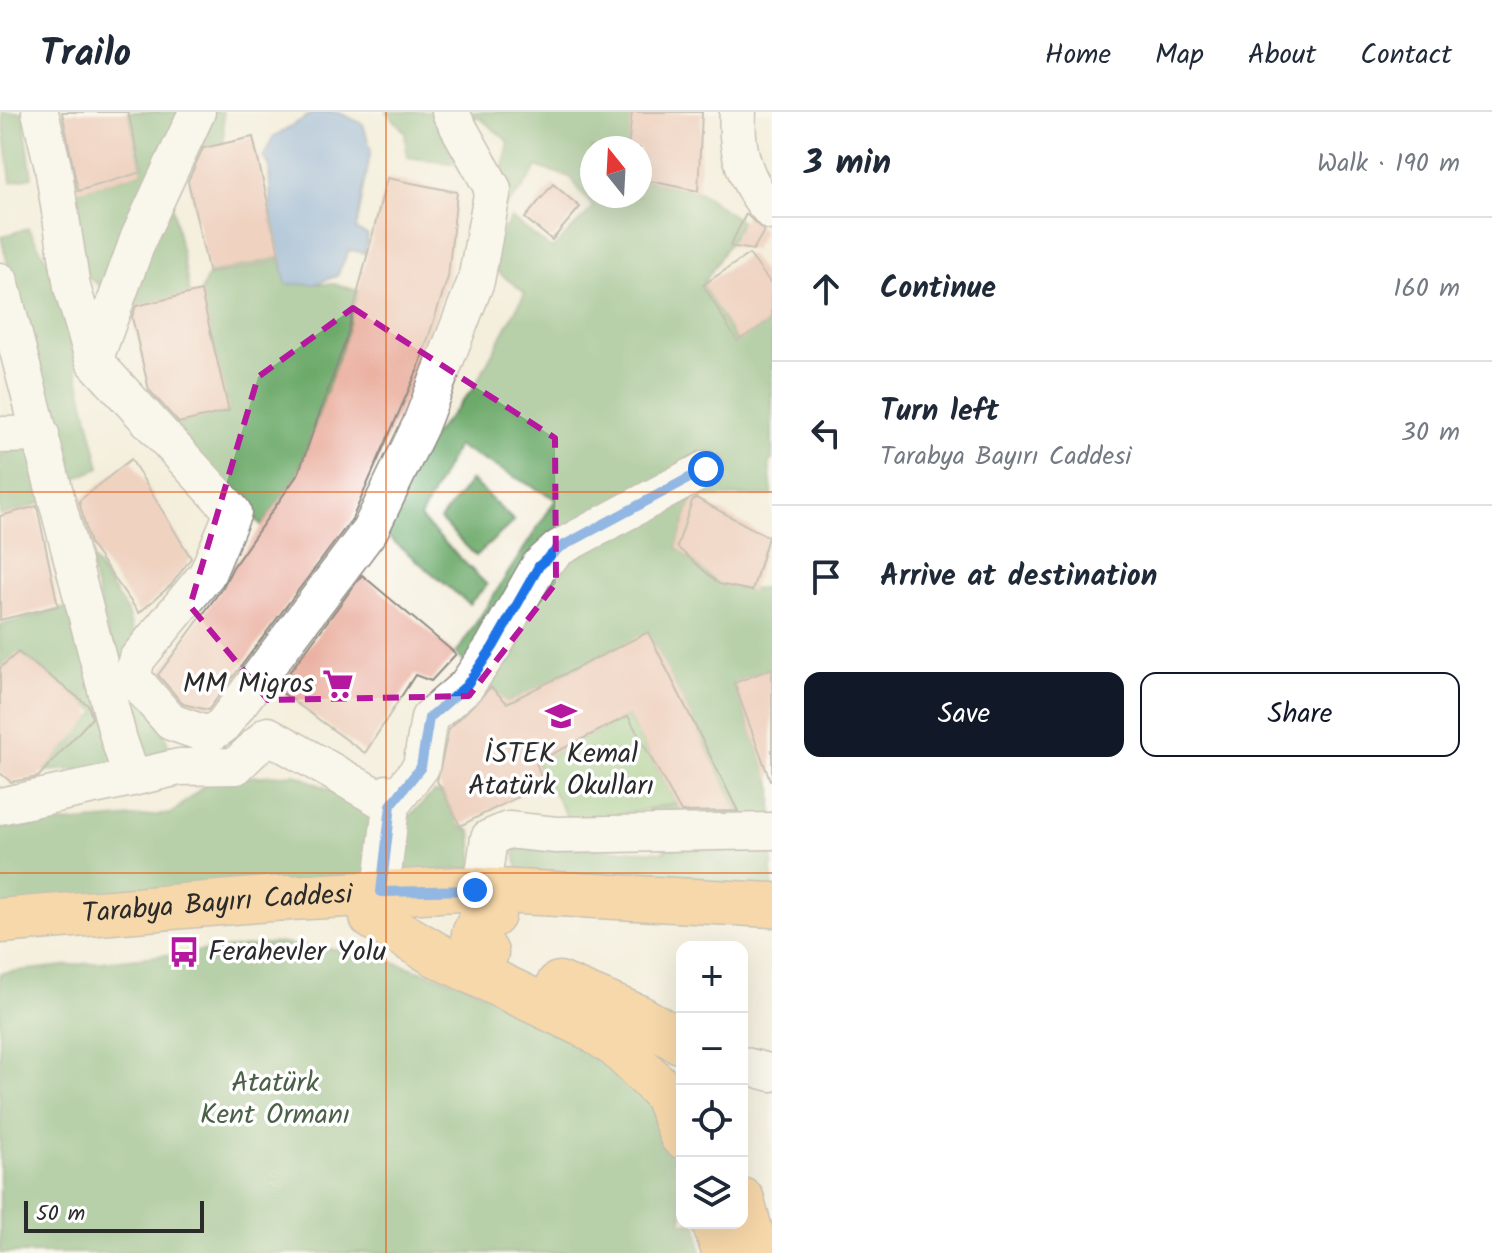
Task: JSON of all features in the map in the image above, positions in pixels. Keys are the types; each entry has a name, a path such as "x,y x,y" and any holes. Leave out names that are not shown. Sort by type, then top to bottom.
{"main road":[{"path":"381,904 487,919 676,1039"},
{"path":"381,904 437,955 592,1029 666,1088"},
{"name":"Tarabya Bayırı Caddesi","path":"0,947 381,904"},
{"name":"Tarabya Bayırı Caddesi","path":"0,921 381,904 487,919 772,930"},
{"name":"Tarabya Bayırı Caddesi","path":"487,919 772,905"},
{"path":"676,1042 670,1042 656,1052 651,1066 666,1088 676,1118"},
{"path":"748,1223 756,1253"},
{"path":"716,1229 725,1253"}],"street":[{"path":"40,112 53,167 72,287 94,361 233,512 207,574 137,659 132,677 171,722 195,766"},
{"path":"94,361 139,237 197,112"},
{"path":"171,722 208,735 222,726 370,530 420,426 476,281 493,189 450,112"},
{"path":"738,112 736,135 752,191 772,212"},
{"path":"1,287 119,740 132,778"},
{"path":"0,435 41,434"},
{"path":"381,904 389,799 421,767 429,718 466,686 493,647 539,566 559,548 706,469"},
{"path":"0,806 195,766 236,766 268,735 389,799"},
{"path":"487,919 489,838 508,830 556,835 772,831"}],"highlighted area":[{"path":"353,308 555,438 556,583 469,696 268,700 190,606 258,377"}],"green space":[{"path":"2,112 23,112 32,177 11,182"},
{"path":"128,112 223,112 224,143 182,153 166,174 190,294 130,307 78,270 69,193 142,172"},
{"path":"387,112 438,112 469,166 407,157 405,132"},
{"path":"459,112 632,112 629,136 580,136 580,190 570,177 537,167 523,188 492,221 509,142 481,119"},
{"path":"652,181 698,191 742,222 703,285 736,341 772,320 772,460 769,462 772,495 693,497 677,547 720,582 743,589 772,586 772,668 734,683 772,785 772,821 743,821 648,633 507,703 456,654 556,499 457,446 420,518 487,585 469,604 381,531 408,465 473,389 525,293 485,262 511,218 552,249 593,208 652,208"},
{"path":"28,228 53,271 100,468 62,484 1,237"},
{"path":"280,257 287,284 335,284 358,291 346,338 298,474 262,526 165,426 229,411 201,291 209,273"},
{"path":"37,442 50,500 0,516 0,455"},
{"path":"471,480 514,521 476,556 440,520"},
{"path":"87,550 127,612 173,761 141,771"},
{"path":"77,605 118,768 43,771 97,712 19,652 0,668 0,625"},
{"path":"628,716 676,803 572,825 536,762"},
{"path":"295,774 402,823 434,792 443,793 460,826 471,831 474,868 0,906 0,828 171,814 212,779"},
{"path":"676,803 695,836 772,838 772,891 519,879 514,845 665,852 648,809"},
{"name":"Atatürk Kent Ormanı","path":"276,943 361,952 469,986 626,1070 669,1129 676,1151 676,1229 698,1229 701,1253 0,1253 0,973"}],"water":[{"path":"315,112 338,112 363,124 371,150 356,230 368,235 365,253 349,250 337,276 315,284 286,284 271,215 269,164 263,158 273,137"}],"building":[{"path":"62,112 128,112 142,172 78,191"},
{"path":"632,112 702,112 698,191 652,181 652,136 629,136"},
{"path":"253,137 280,257 209,273 188,181 203,148"},
{"path":"387,178 457,192 448,277 418,369 352,519 208,710 183,704 158,675 223,587 233,567 298,474 346,338"},
{"path":"553,184 580,207 552,240 525,218"},
{"path":"746,214 764,231 753,250 730,246"},
{"path":"749,254 772,285 772,320 737,341 703,285"},
{"path":"201,291 229,411 179,423 149,390 132,317 136,306"},
{"path":"131,459 191,558 171,585 139,613 90,544 79,501"},
{"path":"696,498 768,537 752,591 719,584 677,547 692,501"},
{"path":"37,506 58,606 0,620 0,516"},
{"path":"362,575 456,654 431,681 415,675 365,753 277,689"},
{"path":"648,632 738,811 681,812 628,716 536,762 543,784 460,826 437,781 449,729 491,687 507,703"},
{"path":"18,652 88,705 92,718 38,777 11,782 0,773 0,668"},
{"path":"772,668 772,779 770,780 734,683"}],"place":[{"name":"MM Migros","path":"338,684"},
{"name":"İSTEK Kemal Atatürk Okulları","path":"561,716"},
{"name":"Ferahevler Yolu","path":"184,952"}],"route":[{"path":"475,890 381,892 391,805 421,767 429,718 466,686 493,647 539,566 559,548 706,469"}]}
